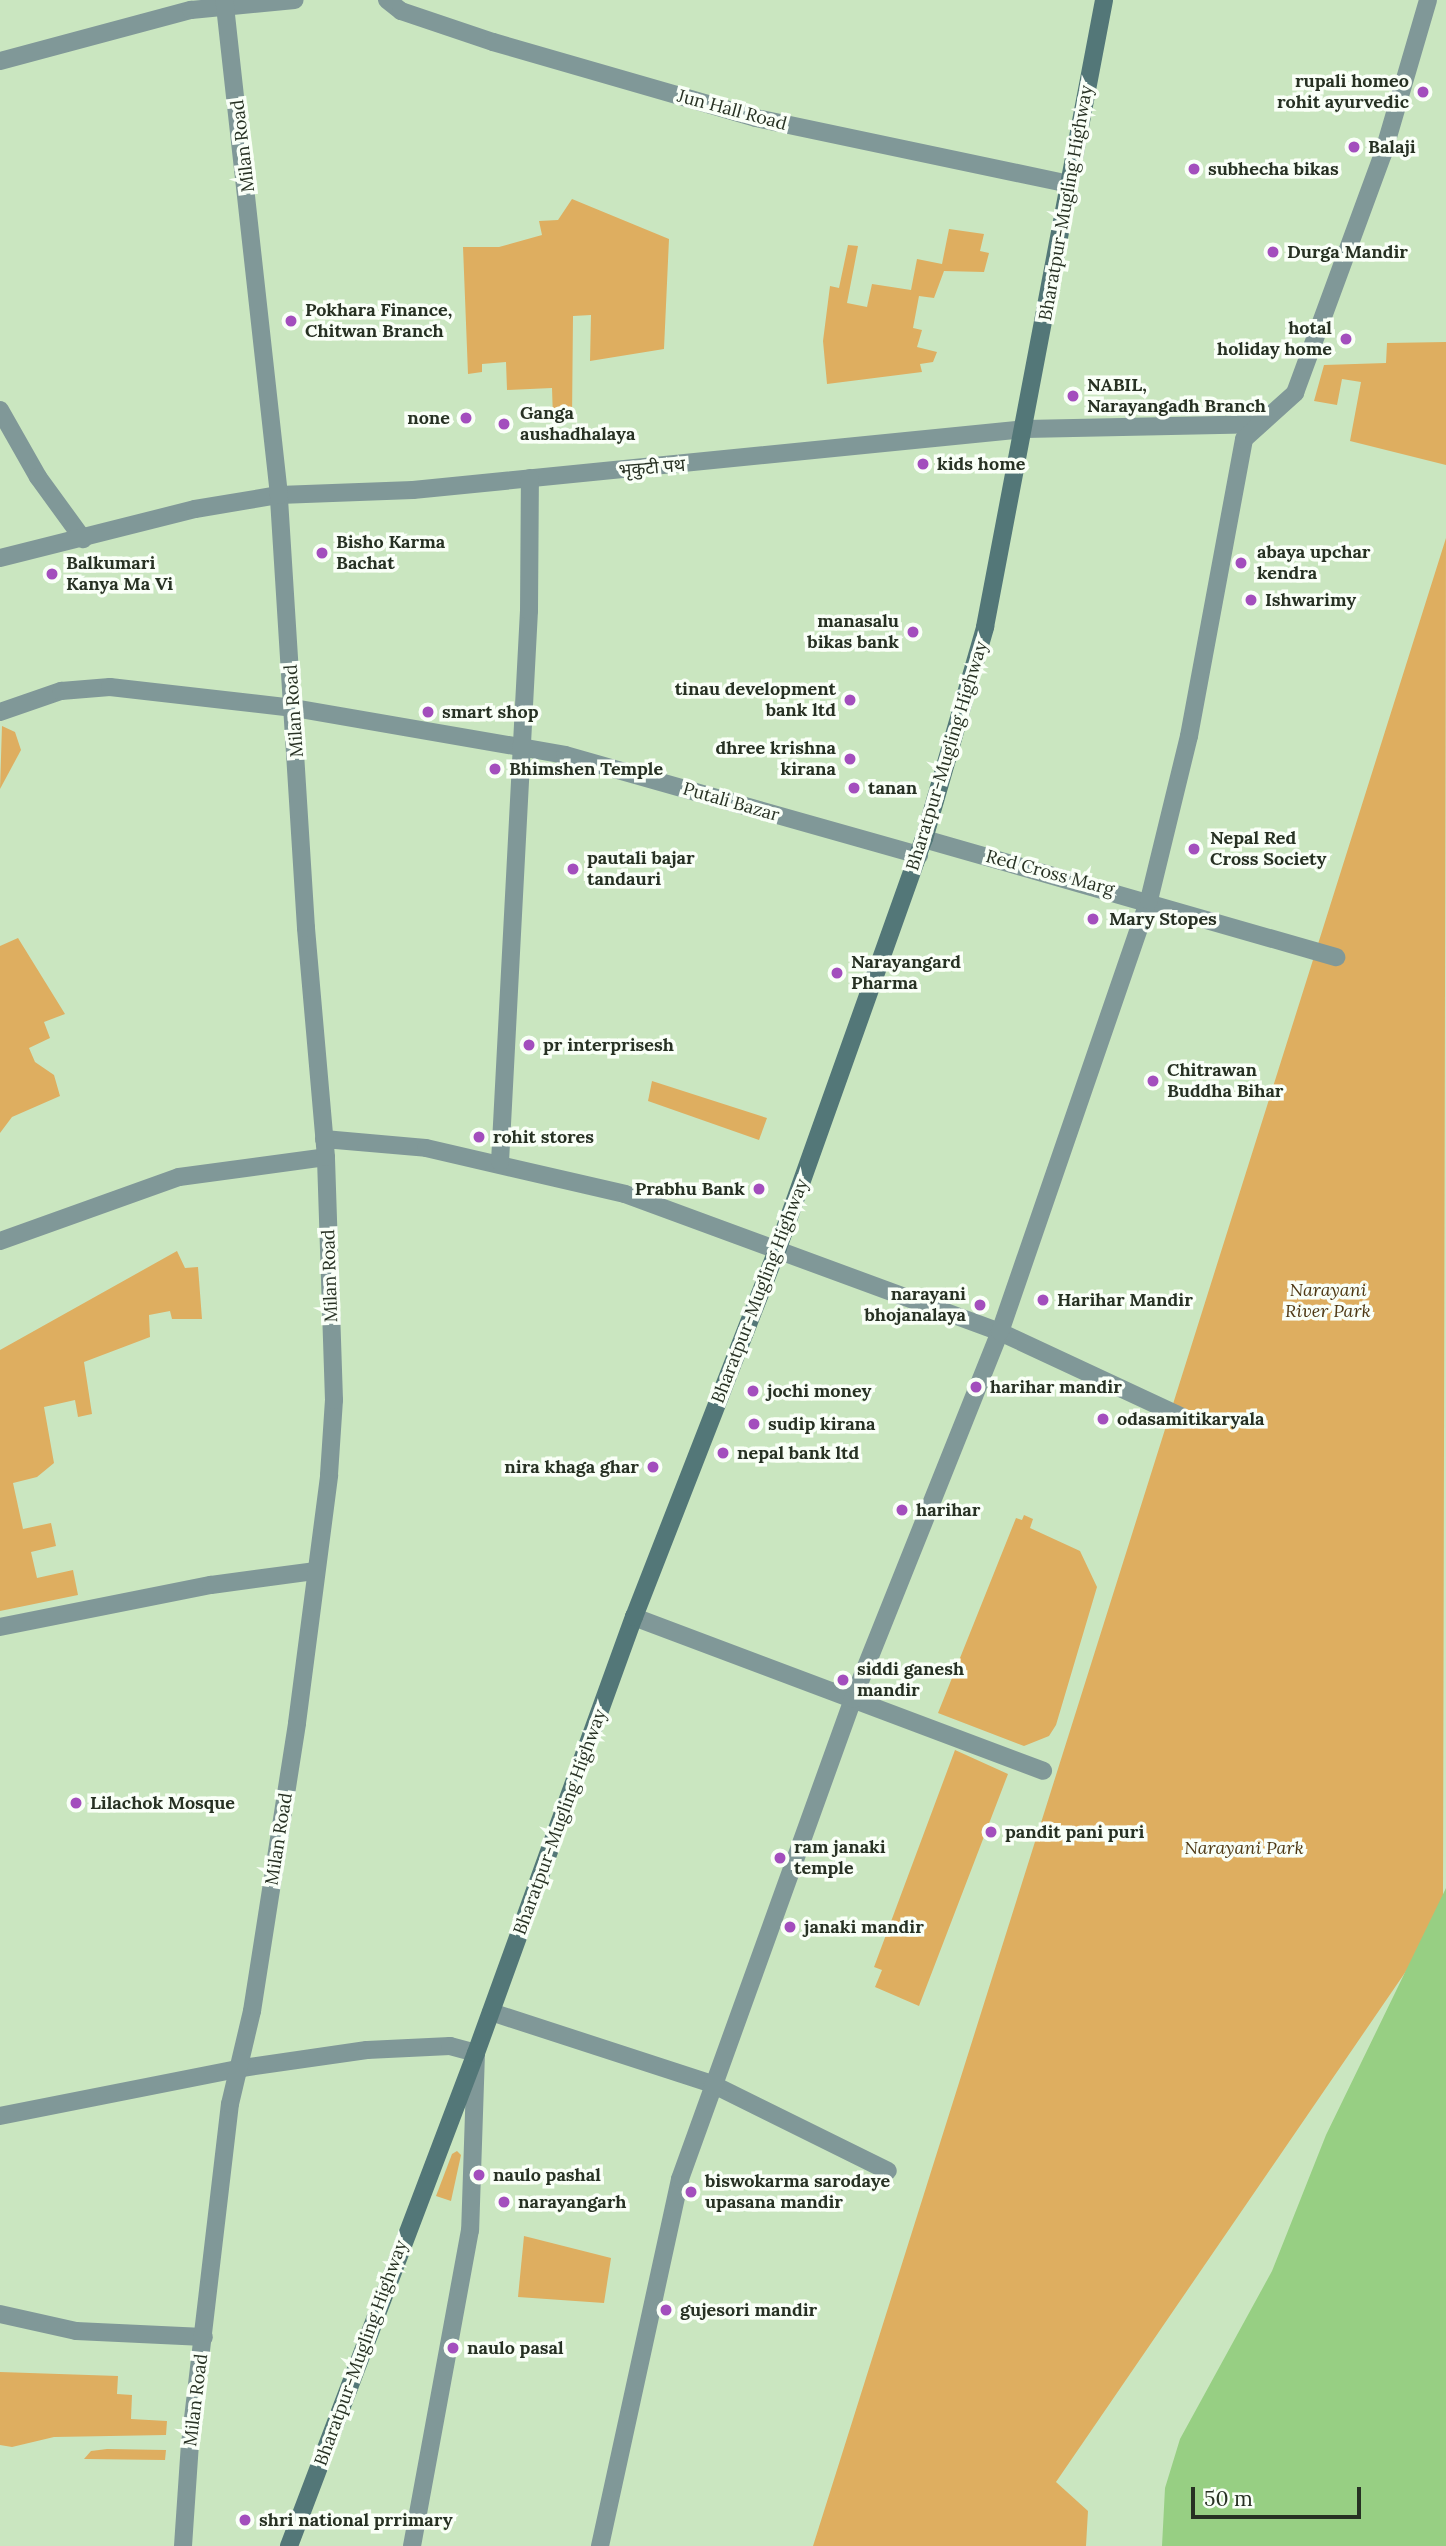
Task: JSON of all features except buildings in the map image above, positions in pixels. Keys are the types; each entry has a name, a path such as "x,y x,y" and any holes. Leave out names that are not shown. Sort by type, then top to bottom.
{"main road":[{"name":"Bharatpur-Mugling Highway","path":"289,2546 476,2053 634,1617 778,1248 922,847 985,627 1025,429 1104,0"}],"street":[{"path":"0,61 191,10 225,3 295,0"},
{"path":"600,2546 680,2179 712,2084 853,1699 1000,1332 1149,900 1189,736 1244,439 1256,424 1295,393 1383,155 1428,0"},
{"name":"Milan Road","path":"183,2546 190,2444 230,2104 242,2068 297,1723 314,1571 329,1475 334,1399 326,1157 306,928 279,495 225,3"},
{"name":"Jun Hall Road","path":"397,4 756,118 1068,184"},
{"path":"0,410 38,477 83,540"},
{"name":"भृकुटी पथ","path":"0,558 83,540 195,509 279,495 413,490 1025,429 1256,424"},
{"path":"500,1162 529,611 530,478"},
{"name":"Putali Bazar","path":"0,712 61,691 110,687 294,708 565,755 922,847"},
{"name":"Red Cross Marg","path":"922,847 1149,900 1336,957"},
{"path":"324,1139 426,1148 500,1162 625,1195 778,1248 1000,1332 1182,1417"},
{"path":"0,1241 179,1177 326,1157"},
{"path":"0,1627 211,1585 314,1571"},
{"path":"634,1617 1043,1771"},
{"path":"491,2012 712,2084 888,2171"},
{"path":"0,2116 242,2068 429,2045 476,2053 470,2230 412,2546"},
{"path":"0,2314 76,2331 204,2337"}],"green space":[{"path":"572,199 669,239 664,349 590,361 591,315 573,316 572,419 553,419 552,388 507,390 506,362 482,364 482,372 468,374 463,247 499,247 542,235 539,221 558,220"},
{"path":"949,229 984,234 980,251 989,253 984,272 944,271 934,298 919,296 913,328 922,330 917,347 937,352 933,362 920,364 922,372 827,384 823,341 830,286 839,288 848,245 858,246 847,303 867,307 872,284 911,290 917,259 942,264"},
{"path":"1446,342 1446,465 1350,441 1361,382 1342,379 1337,405 1314,401 1324,365 1386,363 1387,343"},
{"name":"Narayani Park","path":"1446,538 1443,1898 1413,1961 1056,2482 1088,2511 1086,2546 813,2546"},
{"path":"2,726 15,732 21,750 0,789"},
{"path":"18,938 65,1014 44,1022 50,1038 29,1048 35,1062 54,1075 60,1096 12,1117 0,1133 0,946"},
{"path":"652,1081 767,1118 759,1140 648,1101"},
{"path":"177,1251 185,1268 198,1267 202,1319 172,1319 170,1311 149,1315 150,1337 84,1362 92,1414 78,1417 75,1400 44,1407 54,1463 37,1477 13,1483 23,1529 51,1523 56,1546 31,1552 37,1578 73,1570 78,1595 0,1611 0,1350"},
{"path":"1024,1515 1033,1519 1030,1528 1080,1551 1097,1587 1056,1725 1049,1736 1024,1746 938,1713 1016,1518 1022,1520"},
{"path":"955,1750 1008,1774 919,2006 875,1987 882,1970 874,1967"},
{"path":"457,2151 461,2155 451,2201 436,2196 452,2154"},
{"path":"524,2236 611,2258 604,2303 518,2297"},
{"path":"0,2372 118,2376 117,2394 132,2395 131,2419 167,2421 166,2435 54,2437 12,2447 0,2445"},
{"path":"166,2450 165,2460 84,2459 91,2451"}],"shaded area":[{"path":"1446,1888 1446,2546 1162,2546 1165,2488 1180,2439 1272,2271 1326,2135"}],"place":[{"name":"rupali homeo rohit ayurvedic","path":"1423,92"},
{"name":"Balaji","path":"1354,147"},
{"name":"subhecha bikas","path":"1194,169"},
{"name":"Durga Mandir","path":"1273,252"},
{"name":"Pokhara Finance, Chitwan Branch","path":"291,321"},
{"name":"hotal holiday home","path":"1346,339"},
{"name":"NABIL, Narayangadh Branch","path":"1073,396"},
{"name":"none","path":"466,418"},
{"name":"Ganga aushadhalaya","path":"504,424"},
{"name":"kids home","path":"923,464"},
{"name":"Bisho Karma Bachat","path":"322,553"},
{"name":"abaya upchar kendra","path":"1241,563"},
{"name":"Balkumari Kanya Ma Vi","path":"52,574"},
{"name":"Ishwarimy","path":"1251,600"},
{"name":"manasalu bikas bank","path":"913,632"},
{"name":"tinau development bank ltd","path":"850,700"},
{"name":"smart shop","path":"428,712"},
{"name":"dhree krishna kirana","path":"850,759"},
{"name":"Bhimshen Temple","path":"495,769"},
{"name":"tanan","path":"854,788"},
{"name":"Nepal Red Cross Society","path":"1194,849"},
{"name":"pautali bajar tandauri","path":"573,869"},
{"name":"Mary Stopes","path":"1093,919"},
{"name":"Narayangard Pharma","path":"837,973"},
{"name":"pr interprisesh","path":"529,1045"},
{"name":"Chitrawan Buddha Bihar","path":"1153,1081"},
{"name":"rohit stores","path":"479,1137"},
{"name":"Prabhu Bank","path":"759,1189"},
{"name":"Harihar Mandir","path":"1043,1300"},
{"name":"narayani bhojanalaya","path":"980,1305"},
{"name":"harihar mandir","path":"976,1387"},
{"name":"jochi money","path":"753,1391"},
{"name":"odasamitikaryala","path":"1103,1419"},
{"name":"sudip kirana","path":"754,1424"},
{"name":"nepal bank ltd","path":"723,1453"},
{"name":"nira khaga ghar","path":"653,1467"},
{"name":"harihar","path":"902,1510"},
{"name":"siddi ganesh mandir","path":"843,1680"},
{"name":"Lilachok Mosque","path":"76,1803"},
{"name":"pandit pani puri","path":"991,1832"},
{"name":"ram janaki temple","path":"780,1858"},
{"name":"janaki mandir","path":"790,1927"},
{"name":"naulo pashal","path":"479,2175"},
{"name":"biswokarma sarodaye upasana mandir","path":"691,2192"},
{"name":"narayangarh","path":"504,2202"},
{"name":"gujesori mandir","path":"666,2310"},
{"name":"naulo pasal","path":"453,2348"},
{"name":"shri national prrimary","path":"245,2520"}],"park label":[{"name":"Narayani River Park","path":"1328,1301"}]}
